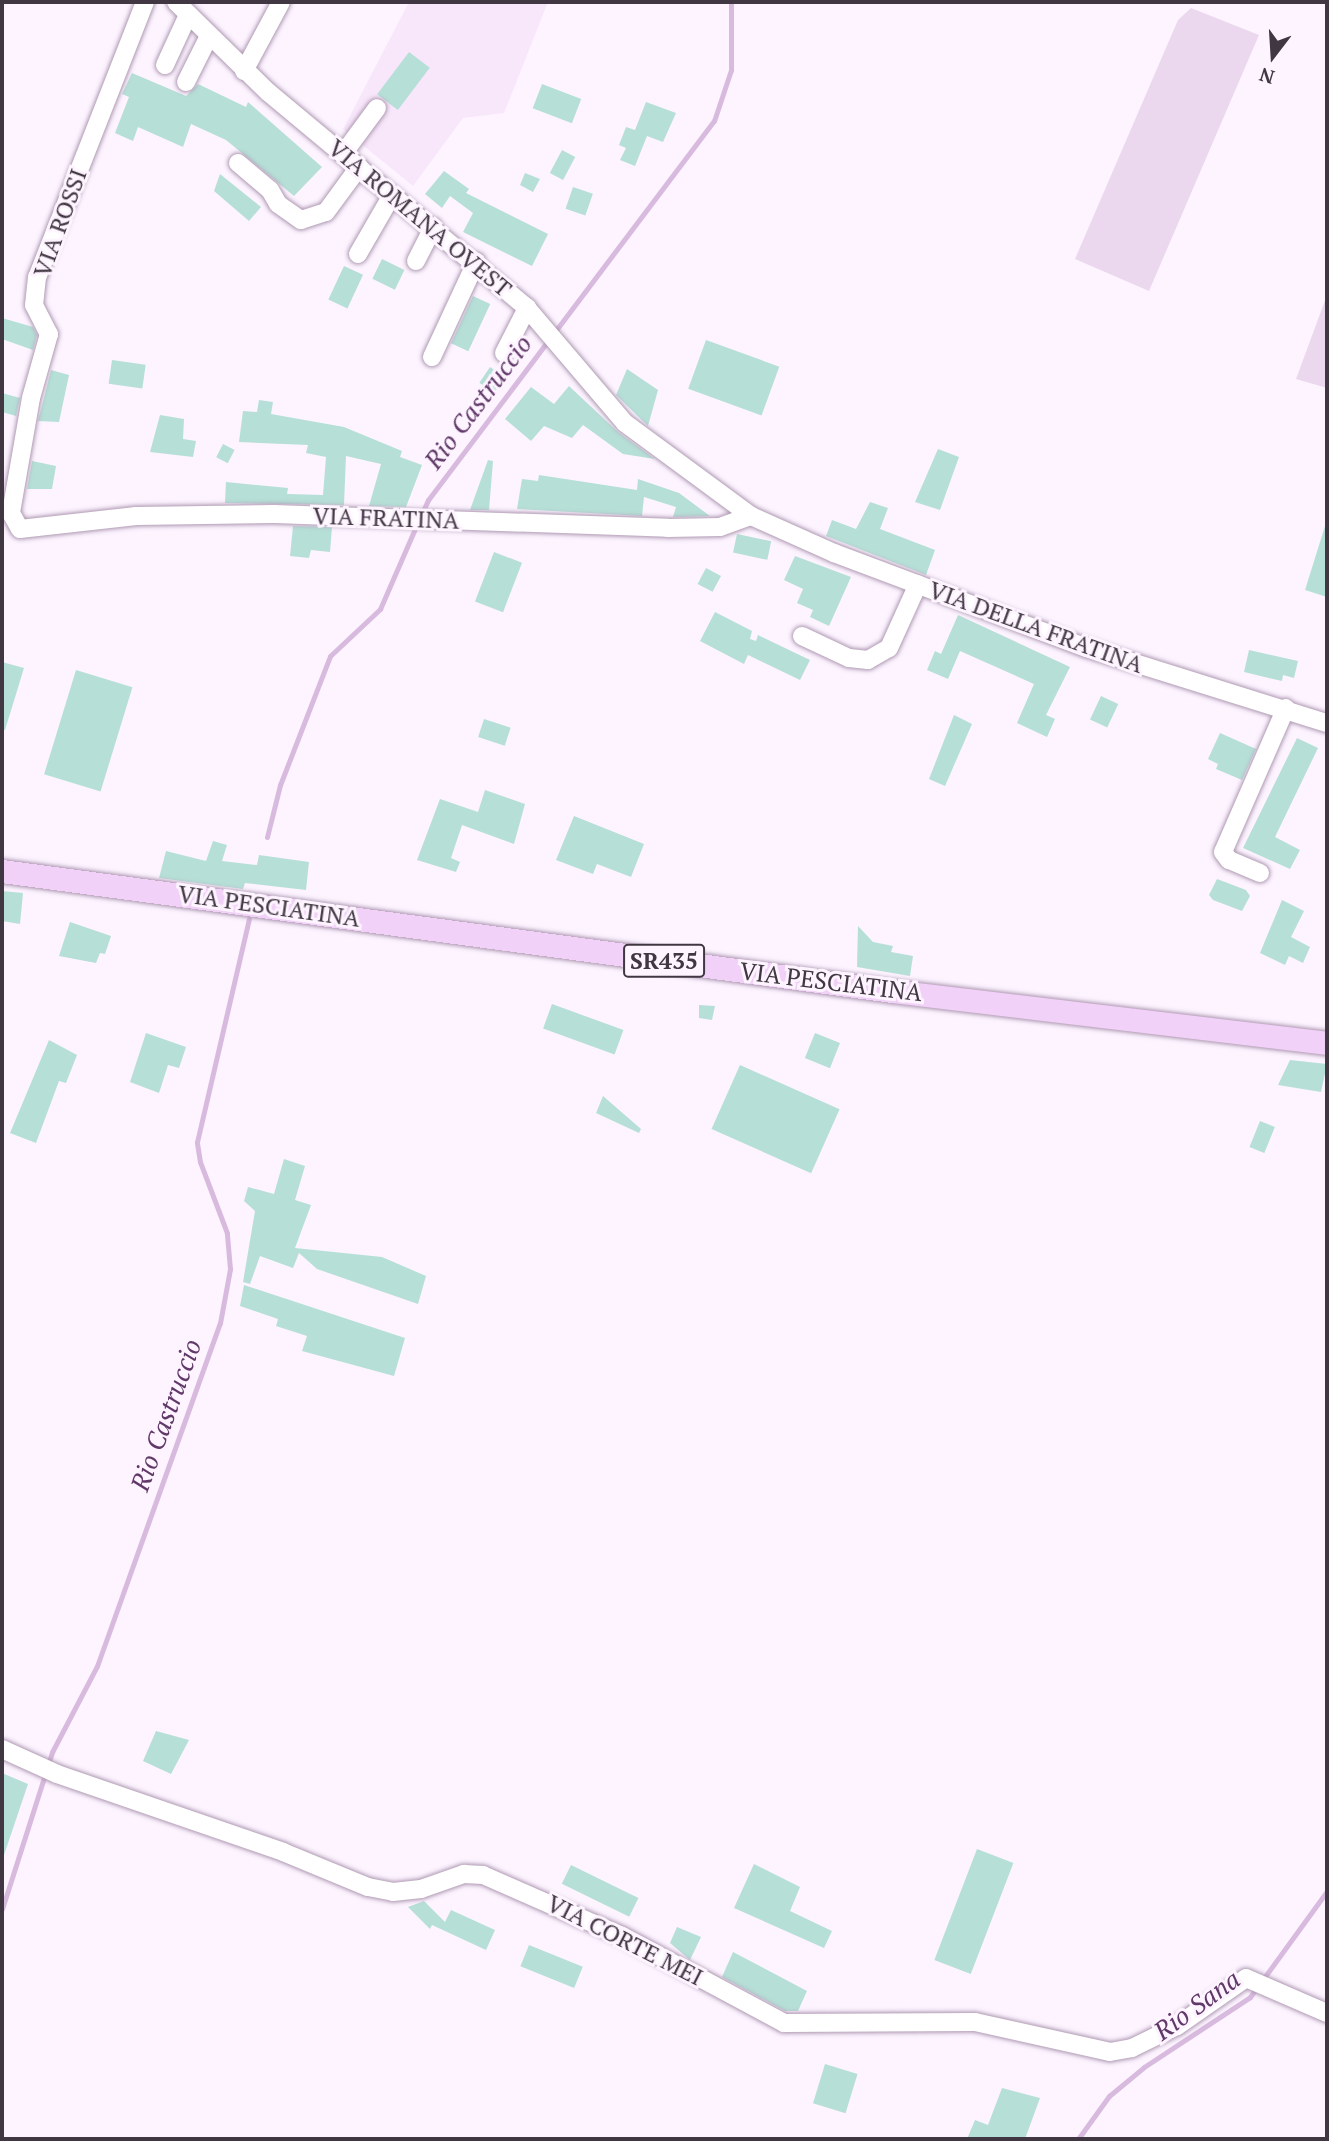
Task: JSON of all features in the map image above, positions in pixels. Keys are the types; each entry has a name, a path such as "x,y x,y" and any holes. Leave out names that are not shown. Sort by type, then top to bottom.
{"main road":[{"name":"VIA PESCIATINA","path":"2,871 879,989 1327,1044"}],"street":[{"name":"VIA ROSSI","path":"20,529 10,513 31,398 49,334 34,305 37,277 145,2"},
{"path":"244,71 281,2"},
{"name":"VIA ROMANA OVEST","path":"164,65 182,8 244,71 476,262 527,309 625,423 751,516"},
{"path":"186,82 209,36"},
{"path":"343,154 377,108"},
{"path":"238,163 270,190 278,204 301,220 327,212 359,167"},
{"path":"358,254 392,195"},
{"path":"416,261 433,227"},
{"path":"432,357 476,262"},
{"path":"504,353 527,309"},
{"name":"VIA FRATINA","path":"20,529 136,516 430,518 668,528 720,527 751,516"},
{"name":"VIA DELLA FRATINA","path":"751,516 918,584 1087,648 1327,723"},
{"path":"802,636 849,658 868,660 890,648 918,584"},
{"path":"1260,873 1229,860 1223,852 1286,708"},
{"name":"VIA CORTE MEI","path":"2,1749 57,1774 380,1889 421,1889 464,1874 483,1875 622,1937 784,2023 975,2022 1110,2052 1132,2048 1177,2026 1246,1978 1327,2013"}],"shaded area":[{"path":"409,2 548,2 504,113 463,118 413,186 343,129"},
{"path":"1191,8 1259,35 1149,291 1075,259 1178,20"},
{"path":"1327,295 1327,388 1296,379"}],"building":[{"path":"409,52 430,68 398,110 377,94"},
{"path":"132,73 186,96 198,84 246,107 248,102 322,167 294,196 226,140 191,124 183,147 138,127 133,141 115,133 129,97 122,94"},
{"path":"542,84 581,99 572,123 533,108"},
{"path":"646,102 676,113 663,142 647,136 635,166 620,160 626,148 619,145 626,127 635,130"},
{"path":"562,150 575,157 563,180 550,173"},
{"path":"444,171 469,189 466,193 548,234 532,266 463,232 473,213 450,196 442,208 425,194"},
{"path":"525,173 540,179 533,192 520,185"},
{"path":"220,174 261,207 249,221 214,191"},
{"path":"573,187 593,194 585,216 566,209"},
{"path":"382,259 404,270 395,290 372,279"},
{"path":"344,266 363,275 347,308 328,300"},
{"path":"473,296 490,304 468,351 451,343"},
{"path":"2,318 33,327 37,335 33,350 2,339"},
{"path":"706,340 779,367 762,416 688,389"},
{"path":"112,360 146,365 142,388 109,384"},
{"path":"490,367 505,377 494,393 479,383"},
{"path":"627,369 658,390 648,426 616,395"},
{"path":"51,370 69,375 59,422 38,421"},
{"path":"569,386 618,432 655,459 623,454 583,425 572,438 544,426 531,441 505,419 531,387 554,404"},
{"path":"2,393 20,398 16,416 2,412"},
{"path":"259,400 273,402 271,414 344,427 402,451 400,457 422,465 406,507 369,506 381,464 346,456 344,505 225,503 226,482 288,488 287,494 323,495 326,457 306,453 308,445 239,442 243,411 257,412"},
{"path":"160,415 184,419 183,439 196,441 193,457 150,452"},
{"path":"223,444 235,450 228,463 216,457"},
{"path":"938,449 959,457 940,510 915,502"},
{"path":"488,460 493,461 489,510 470,510"},
{"path":"32,461 56,466 52,489 27,489"},
{"path":"539,475 637,490 638,479 679,493 710,516 673,517 676,507 644,497 642,516 517,509 522,479 538,481"},
{"path":"870,502 888,508 880,529 935,550 926,575 826,536 832,520 856,529"},
{"path":"293,526 332,527 330,552 311,550 309,558 290,556"},
{"path":"1327,526 1327,597 1305,590"},
{"path":"737,534 771,541 767,560 733,553"},
{"path":"494,552 522,563 503,612 475,601"},
{"path":"795,556 851,577 829,626 810,617 813,610 797,603 803,589 784,580"},
{"path":"706,568 721,576 713,592 698,584"},
{"path":"715,612 752,631 750,639 756,641 758,635 810,660 800,680 748,655 744,664 700,641"},
{"path":"958,615 1070,667 1046,715 1055,719 1047,737 1017,723 1034,684 960,651 948,679 927,670 935,651 941,654"},
{"path":"1249,650 1298,661 1294,678 1283,675 1282,681 1244,672"},
{"path":"2,662 24,668 5,730 2,729"},
{"path":"76,670 132,687 101,791 44,774"},
{"path":"1101,696 1118,704 1107,728 1090,720"},
{"path":"954,715 972,724 945,786 929,779"},
{"path":"484,719 511,728 505,746 478,737"},
{"path":"1220,733 1256,749 1242,780 1216,769 1218,764 1208,759"},
{"path":"1297,738 1318,748 1275,837 1300,850 1290,869 1243,848"},
{"path":"485,790 525,804 514,844 462,825 451,858 460,862 456,872 417,860 440,799 478,812"},
{"path":"574,816 644,844 631,877 597,864 593,874 556,860"},
{"path":"213,841 227,845 222,861 257,865 259,855 309,862 306,890 245,883 243,889 159,878 166,851 206,861"},
{"path":"1217,879 1246,890 1250,896 1242,911 1213,900 1209,895"},
{"path":"2,891 23,893 20,924 2,921"},
{"path":"1282,900 1304,911 1291,937 1310,947 1303,963 1289,956 1285,965 1260,953"},
{"path":"70,922 111,936 105,954 100,953 96,963 59,956"},
{"path":"858,926 873,942 893,946 891,952 913,956 910,976 857,967"},
{"path":"552,1004 623,1030 615,1054 543,1028"},
{"path":"699,1005 715,1006 712,1020 699,1018"},
{"path":"146,1033 186,1047 179,1068 168,1065 159,1093 130,1082"},
{"path":"815,1033 840,1043 830,1068 805,1058"},
{"path":"49,1040 77,1055 66,1083 59,1081 36,1143 10,1133"},
{"path":"1290,1060 1327,1064 1321,1092 1278,1085"},
{"path":"740,1065 840,1109 811,1173 712,1129"},
{"path":"603,1096 641,1129 639,1133 596,1113"},
{"path":"1260,1121 1275,1127 1264,1153 1250,1147"},
{"path":"284,1159 305,1166 295,1200 311,1205 295,1248 382,1257 426,1276 418,1304 317,1269 299,1253 293,1268 260,1256 250,1284 243,1282 255,1211 244,1201 248,1187 274,1194"},
{"path":"244,1285 405,1338 394,1376 302,1351 307,1336 276,1326 278,1319 240,1306"},
{"path":"156,1731 189,1740 171,1774 143,1761"},
{"path":"2,1773 28,1784 4,1855 2,1854"},
{"path":"977,1849 1013,1863 971,1974 934,1960"},
{"path":"754,1864 800,1887 790,1911 832,1931 824,1948 734,1908"},
{"path":"571,1865 638,1898 629,1917 562,1884"},
{"path":"424,1901 445,1922 451,1910 495,1930 486,1950 432,1925 430,1929 408,1907"},
{"path":"677,1927 701,1937 690,1960 670,1943"},
{"path":"529,1945 583,1967 574,1988 520,1966"},
{"path":"733,1952 807,1991 798,2011 785,2011 722,1977"},
{"path":"825,2064 858,2074 846,2113 813,2103"},
{"path":"1002,2088 1040,2098 1025,2139 967,2139 975,2120 988,2125"}],"waterway":[{"name":"Rio Castruccio","path":"421,515 428,500 714,121 731,70 731,2"},
{"name":"Rio Castruccio","path":"267,837 280,785 330,656 380,609 417,524"},
{"name":"Rio Castruccio","path":"2,1909 52,1752 97,1666 220,1323 230,1269 227,1233 200,1162 197,1142 249,919"},
{"name":"Rio Sana","path":"1078,2139 1109,2096 1144,2067 1250,1997 1327,1891"}]}
